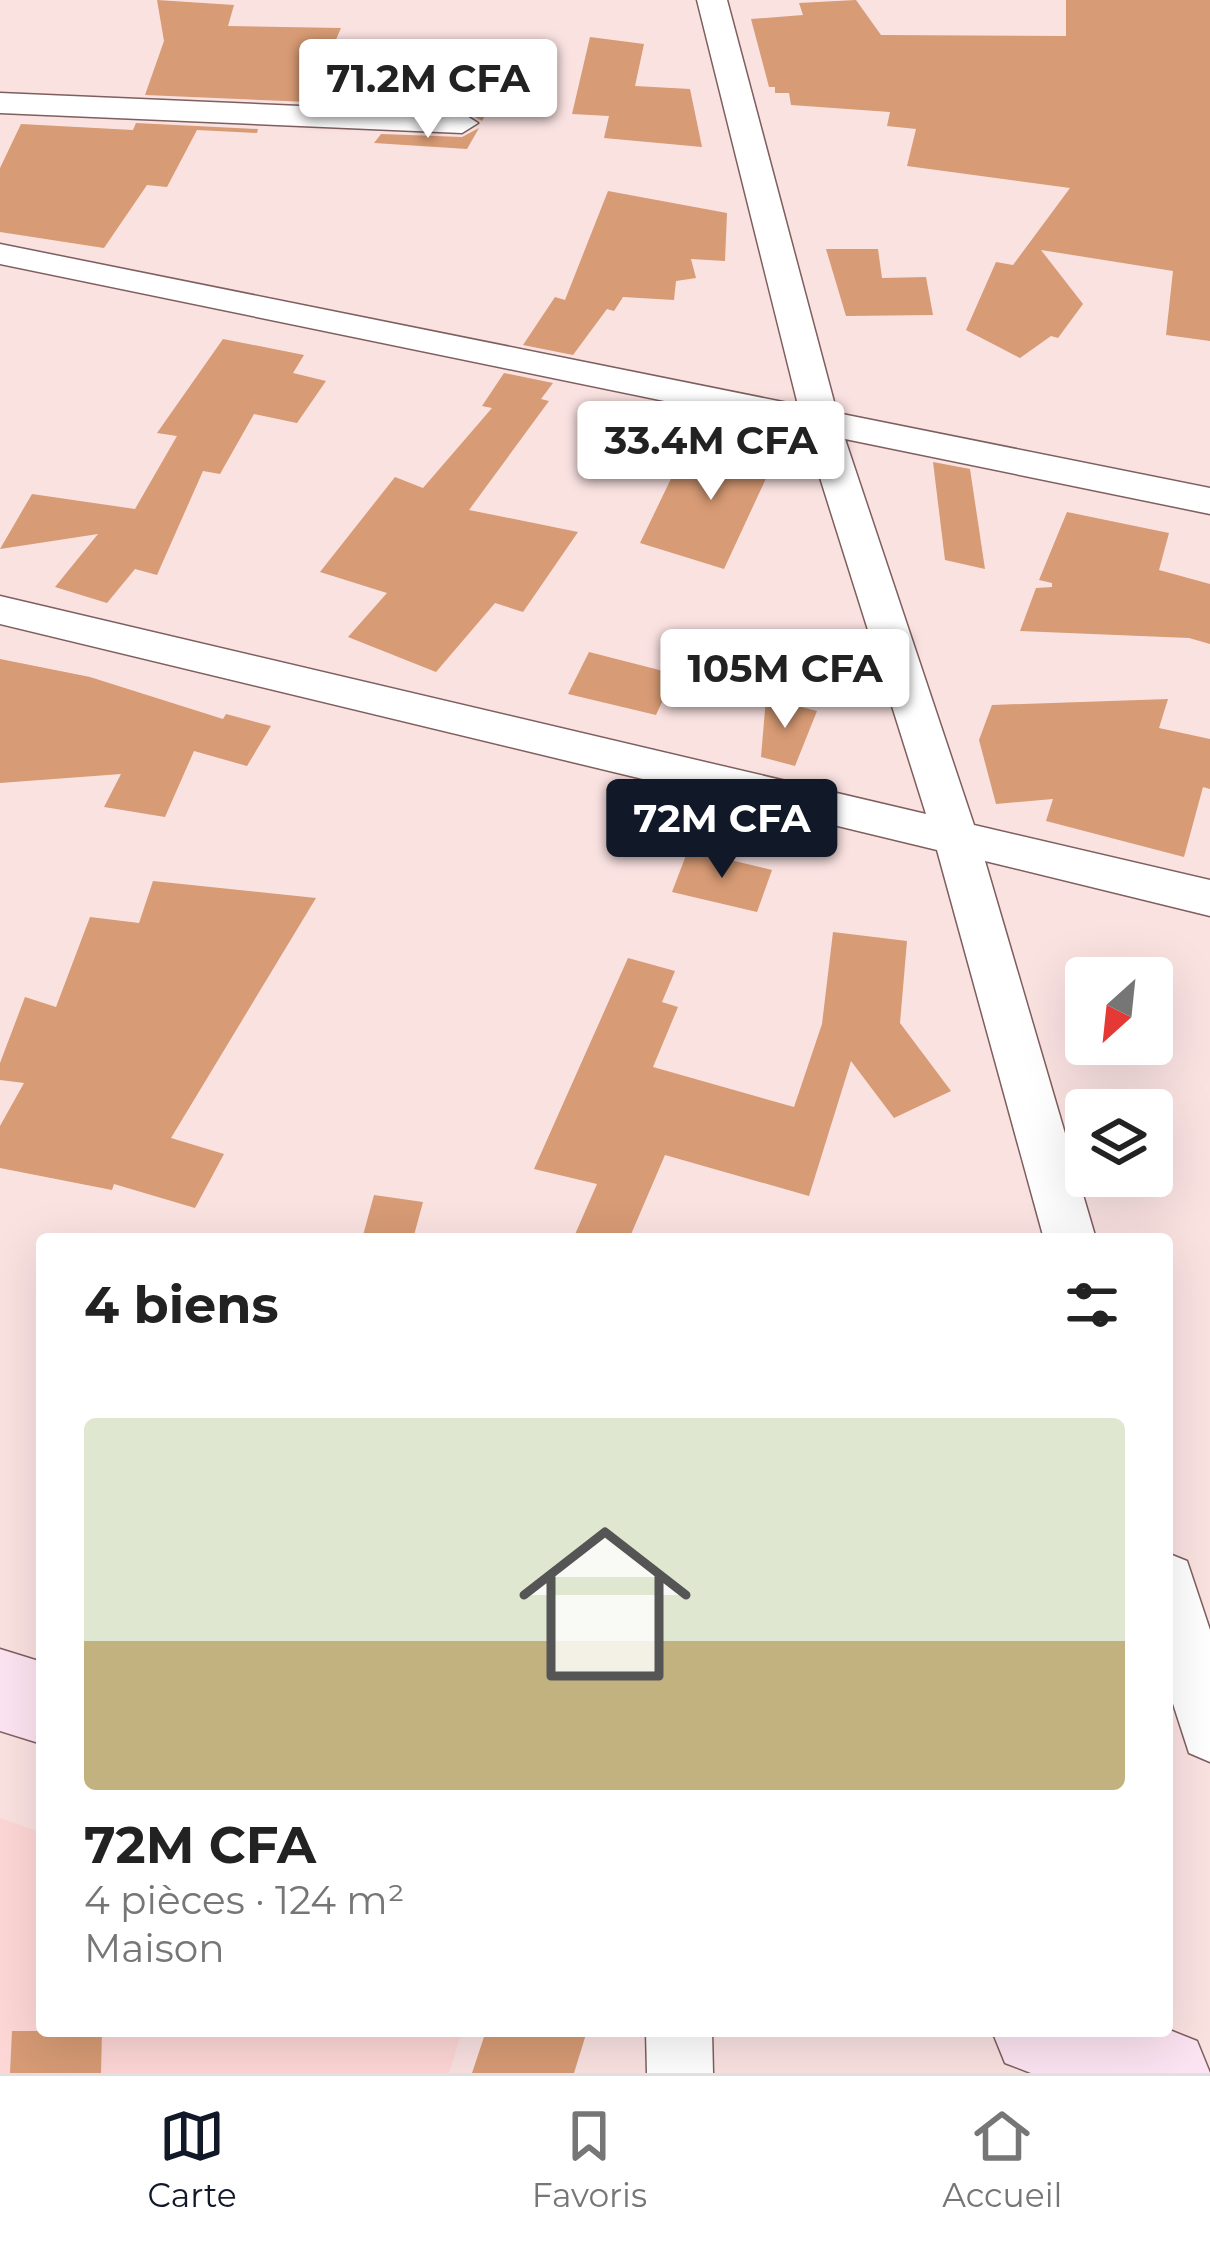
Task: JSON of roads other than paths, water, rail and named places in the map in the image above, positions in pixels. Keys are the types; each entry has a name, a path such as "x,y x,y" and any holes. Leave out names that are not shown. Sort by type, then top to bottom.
{"street":[{"path":"712,0 820,419 955,835 1068,1233"},
{"path":"0,103 462,123"},
{"path":"0,254 1210,501"},
{"path":"0,610 1210,898"},
{"path":"1173,1602 1210,1732"},
{"path":"0,1690 36,1701"},
{"path":"680,2037 680,2073"},
{"path":"1055,2037 1165,2073"}]}
